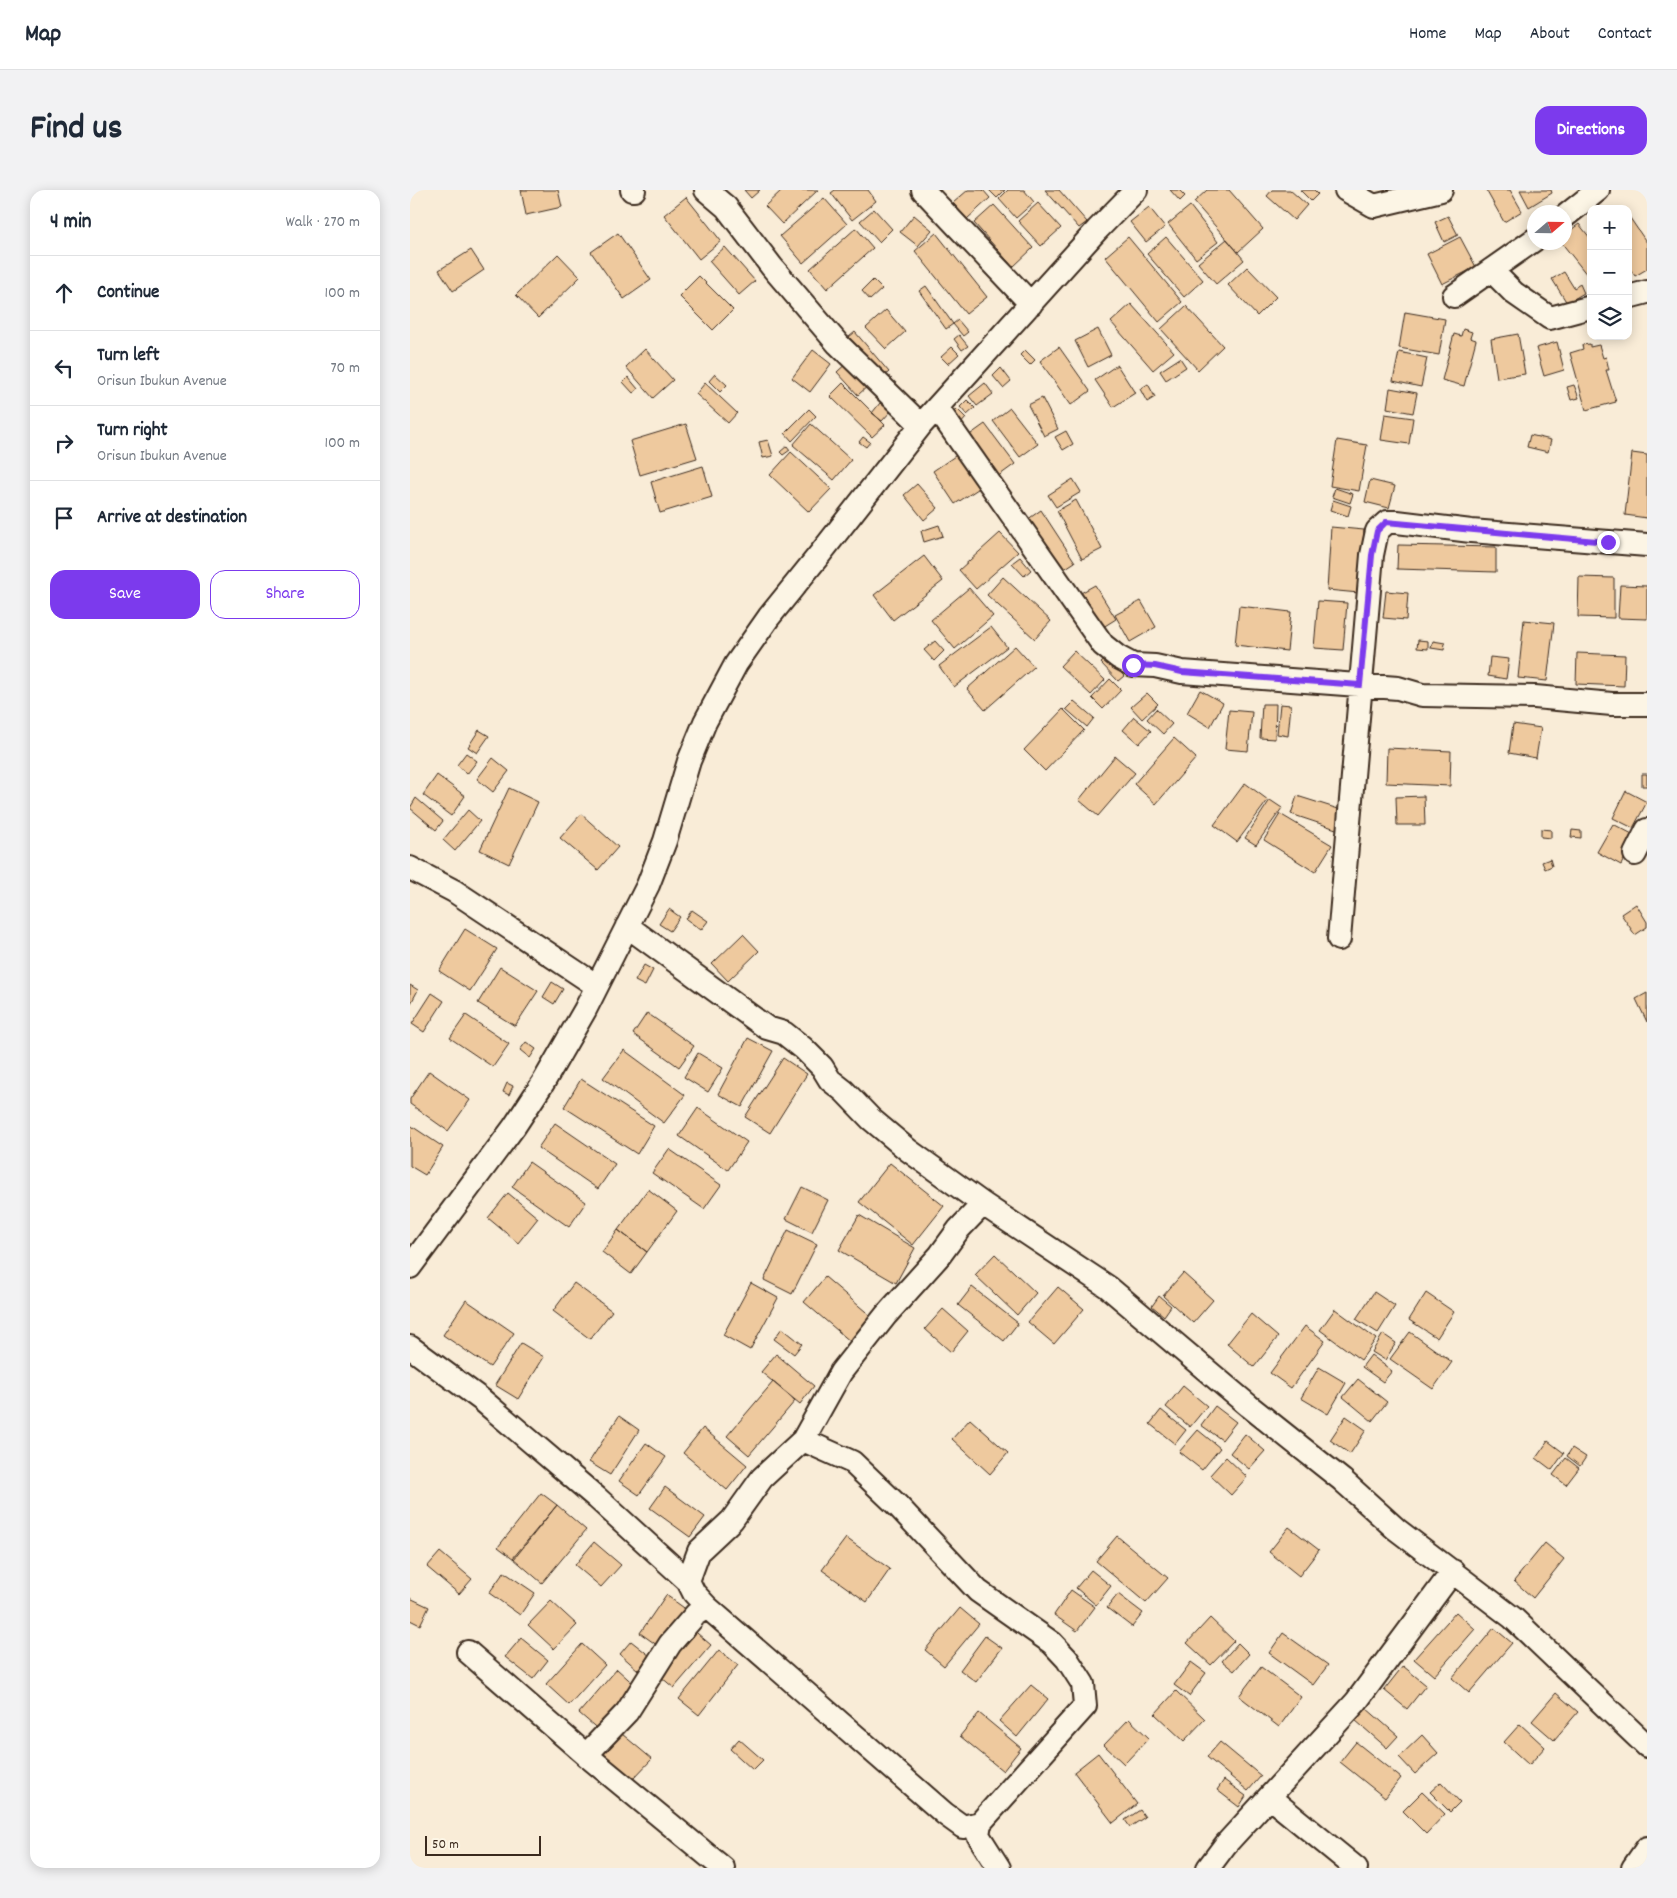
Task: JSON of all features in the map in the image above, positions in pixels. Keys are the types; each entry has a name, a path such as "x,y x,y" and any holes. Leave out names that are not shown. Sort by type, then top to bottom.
{"street":[{"path":"706,190 726,207 772,267 838,344 921,425"},
{"path":"923,190 1031,304"},
{"path":"410,1267 514,1128 543,1083 597,986 648,885 665,841 689,761 705,722 736,664 768,617 921,425 1136,190"},
{"path":"1346,190 1374,206 1441,190"},
{"path":"1572,211 1598,190"},
{"path":"1454,296 1527,245"},
{"path":"1491,270 1514,293 1550,318 1587,308"},
{"path":"1632,296 1647,292"},
{"path":"937,408 1103,644 1118,657 1133,665 1155,666 1182,672 1398,688 1422,695 1535,697 1612,704 1647,704"},
{"path":"1339,939 1372,555 1377,531 1386,522 1647,545"},
{"path":"1634,854 1647,830"},
{"path":"410,868 454,890 597,986"},
{"path":"627,926 767,1028 784,1034 822,1067 830,1080 908,1150 983,1204 1108,1288 1249,1406 1342,1480 1396,1529 1513,1618 1647,1746"},
{"path":"688,1581 699,1551 732,1520 762,1478 803,1440 847,1365 886,1315 940,1255 959,1229 983,1204"},
{"path":"410,1347 482,1400 597,1498 688,1581 694,1593 707,1607 945,1814 963,1827 980,1823"},
{"path":"803,1440 852,1462 898,1506 978,1591 1052,1643 1067,1659 1083,1684 1085,1706 980,1823 978,1836 1000,1868"},
{"path":"1208,1868 1226,1844 1356,1702 1453,1571"},
{"path":"586,1754 627,1712 670,1644 696,1614 707,1607"},
{"path":"468,1652 586,1754 723,1868"},
{"path":"1269,1797 1356,1868"},
{"path":"1633,1868 1647,1848"}],"building":[{"path":"521,190 558,190 562,207 526,215"},
{"path":"744,190 760,190 751,198"},
{"path":"782,190 818,190 782,224 765,206"},
{"path":"835,190 868,190 876,201 852,220 831,193"},
{"path":"968,190 983,190 990,198 967,219 953,203"},
{"path":"989,190 1005,190 997,198"},
{"path":"1008,190 1024,190 1034,202 1016,218 999,199"},
{"path":"1045,190 1059,190 1087,222 1079,228"},
{"path":"1170,190 1179,190 1185,196 1180,201"},
{"path":"1207,190 1229,190 1263,229 1238,252 1194,202"},
{"path":"1272,190 1290,190 1307,205 1294,220 1267,196"},
{"path":"1300,190 1314,190 1318,194 1311,201"},
{"path":"1486,190 1510,190 1522,211 1504,222"},
{"path":"1520,190 1551,190 1552,193 1532,205 1528,205"},
{"path":"686,197 721,241 699,259 664,215"},
{"path":"824,198 847,224 803,263 780,236"},
{"path":"1038,203 1061,228 1041,246 1018,221"},
{"path":"994,205 1033,248 1013,267 974,223"},
{"path":"1190,206 1218,242 1196,259 1168,224"},
{"path":"1149,207 1165,227 1146,242 1130,222"},
{"path":"874,209 892,229 879,242 860,221"},
{"path":"914,215 932,230 918,246 900,232"},
{"path":"1448,216 1458,235 1444,242 1435,222"},
{"path":"1632,221 1647,243 1647,269 1635,276 1632,272"},
{"path":"1579,224 1587,234 1587,275 1567,250 1572,250 1572,229"},
{"path":"856,228 873,248 827,289 810,269"},
{"path":"618,233 651,280 624,299 591,252"},
{"path":"936,233 987,297 966,314 915,251"},
{"path":"1128,237 1182,302 1159,322 1105,257"},
{"path":"1166,237 1203,280 1184,297 1147,254"},
{"path":"1460,237 1476,267 1442,284 1427,254"},
{"path":"1227,239 1244,260 1216,284 1198,263"},
{"path":"725,247 755,281 739,295 709,261"},
{"path":"471,250 484,270 453,291 439,270"},
{"path":"558,254 580,277 538,318 516,295"},
{"path":"1247,267 1276,297 1257,316 1228,285"},
{"path":"1564,272 1574,288 1580,284 1584,293 1567,303 1552,279"},
{"path":"699,276 733,310 713,330 679,296"},
{"path":"873,280 882,289 870,300 862,291"},
{"path":"926,286 953,324 946,329 919,291"},
{"path":"1131,304 1174,352 1153,370 1111,322"},
{"path":"1186,306 1223,346 1198,370 1161,329"},
{"path":"886,310 905,332 886,349 866,328"},
{"path":"1405,312 1445,319 1439,355 1399,348"},
{"path":"958,320 968,332 963,336 953,324"},
{"path":"1098,329 1111,355 1088,367 1075,341"},
{"path":"1463,329 1472,332 1470,338 1476,340 1464,386 1442,380 1454,334 1461,336"},
{"path":"855,332 889,372 883,377 849,337"},
{"path":"1518,334 1525,374 1497,378 1491,339"},
{"path":"959,335 968,346 962,350 954,339"},
{"path":"1557,342 1564,370 1544,376 1536,348"},
{"path":"1590,344 1590,347 1599,345 1603,358 1606,357 1609,370 1606,370 1616,402 1586,410 1570,353 1583,349 1582,345"},
{"path":"952,347 959,354 948,364 941,357"},
{"path":"1059,347 1090,391 1071,405 1040,361"},
{"path":"645,349 673,380 653,398 626,367"},
{"path":"813,350 831,364 810,392 792,378"},
{"path":"1025,350 1035,360 1030,365 1020,355"},
{"path":"1399,352 1427,358 1421,387 1393,381"},
{"path":"1180,358 1186,367 1166,380 1160,371"},
{"path":"849,361 870,384 858,395 837,372"},
{"path":"1117,365 1135,393 1113,407 1095,380"},
{"path":"1001,368 1011,381 1003,388 993,376"},
{"path":"715,374 727,385 720,392 709,381"},
{"path":"628,377 638,389 633,393 623,382"},
{"path":"705,383 737,413 728,423 696,394"},
{"path":"843,383 885,425 872,437 830,396"},
{"path":"985,383 993,394 977,406 969,396"},
{"path":"1148,384 1155,397 1147,402 1140,389"},
{"path":"1574,385 1579,398 1571,400 1567,387"},
{"path":"1390,388 1417,393 1413,413 1387,408"},
{"path":"1042,398 1058,429 1044,436 1028,405"},
{"path":"967,400 975,408 967,415 960,407"},
{"path":"880,403 891,411 882,421 872,413"},
{"path":"1010,408 1038,444 1020,457 993,421"},
{"path":"809,409 816,416 792,441 785,433"},
{"path":"957,409 966,418 959,426 950,416"},
{"path":"1385,414 1413,418 1409,444 1381,440"},
{"path":"686,424 697,458 640,475 630,441"},
{"path":"811,424 851,460 834,480 793,445"},
{"path":"985,424 1015,464 993,480 964,439"},
{"path":"1066,431 1073,444 1063,450 1055,437"},
{"path":"1530,435 1551,440 1548,452 1527,447"},
{"path":"863,437 870,442 866,447 859,442"},
{"path":"768,440 773,456 763,458 759,442"},
{"path":"1337,440 1367,445 1359,491 1330,486"},
{"path":"787,446 790,450 783,455 780,452"},
{"path":"791,452 831,489 809,512 770,475"},
{"path":"961,452 984,485 955,504 933,471"},
{"path":"1632,453 1647,455 1647,518 1625,515"},
{"path":"703,466 712,497 660,513 651,482"},
{"path":"1073,479 1081,492 1056,507 1048,495"},
{"path":"1370,480 1395,486 1389,508 1365,502"},
{"path":"917,484 938,508 924,520 904,495"},
{"path":"1335,488 1353,494 1350,503 1332,497"},
{"path":"1076,500 1102,549 1082,559 1057,511"},
{"path":"1333,500 1351,506 1348,516 1330,510"},
{"path":"1041,510 1075,562 1058,573 1024,522"},
{"path":"939,525 943,536 924,542 921,531"},
{"path":"1331,527 1364,530 1359,593 1327,590"},
{"path":"1000,533 1018,552 976,589 959,570"},
{"path":"1398,545 1496,547 1496,572 1397,569"},
{"path":"924,556 943,581 893,620 874,595"},
{"path":"1020,557 1031,570 1024,576 1012,563"},
{"path":"1003,577 1051,621 1035,639 987,595"},
{"path":"1579,577 1614,578 1614,618 1578,617"},
{"path":"1095,585 1116,619 1100,629 1079,594"},
{"path":"1620,585 1647,586 1647,619 1618,618"},
{"path":"969,588 993,616 955,649 931,620"},
{"path":"1386,591 1408,593 1406,620 1383,618"},
{"path":"1141,601 1156,627 1130,642 1115,615"},
{"path":"1318,601 1347,603 1343,650 1314,648"},
{"path":"1239,606 1291,612 1287,651 1235,645"},
{"path":"1524,620 1554,623 1547,681 1518,678"},
{"path":"991,627 1007,647 954,687 939,666"},
{"path":"1418,640 1428,641 1428,649 1417,648"},
{"path":"935,641 944,651 934,661 924,650"},
{"path":"1433,641 1445,643 1444,650 1431,648"},
{"path":"1015,646 1034,667 985,710 967,689"},
{"path":"1074,651 1105,680 1091,695 1060,666"},
{"path":"1577,653 1625,655 1624,686 1576,684"},
{"path":"1490,657 1509,659 1506,679 1488,676"},
{"path":"1107,658 1124,676 1118,681 1101,663"},
{"path":"1110,679 1121,690 1103,709 1092,698"},
{"path":"1200,690 1223,703 1210,727 1187,713"},
{"path":"1147,693 1158,704 1142,719 1131,707"},
{"path":"1074,701 1094,718 1087,727 1066,709"},
{"path":"1262,704 1276,704 1275,739 1260,738"},
{"path":"1280,704 1291,705 1288,736 1277,734"},
{"path":"1063,709 1084,730 1045,771 1024,750"},
{"path":"1156,709 1172,724 1163,734 1147,719"},
{"path":"1229,710 1252,712 1248,751 1225,749"},
{"path":"1134,717 1151,731 1139,744 1123,730"},
{"path":"1513,724 1541,728 1536,758 1509,753"},
{"path":"479,730 489,736 477,753 468,747"},
{"path":"1174,738 1196,758 1156,804 1134,784"},
{"path":"1387,748 1451,751 1450,786 1386,783"},
{"path":"466,753 477,761 467,774 457,765"},
{"path":"1115,756 1135,773 1098,816 1079,800"},
{"path":"493,758 509,771 493,792 477,779"},
{"path":"1642,774 1647,774 1647,786 1642,786"},
{"path":"437,775 465,796 451,816 423,795"},
{"path":"1245,783 1268,800 1237,842 1214,825"},
{"path":"509,788 538,802 509,864 480,850"},
{"path":"1626,791 1647,802 1633,828 1613,818"},
{"path":"1297,796 1348,812 1342,831 1291,814"},
{"path":"1424,796 1425,825 1397,825 1396,797"},
{"path":"416,798 443,821 436,830 410,808"},
{"path":"1270,800 1282,808 1256,845 1245,838"},
{"path":"468,810 480,821 455,851 443,840"},
{"path":"581,814 618,847 598,870 560,838"},
{"path":"1280,814 1332,845 1315,872 1264,840"},
{"path":"1613,824 1636,836 1621,865 1597,852"},
{"path":"1541,829 1551,830 1551,838 1541,837"},
{"path":"1572,830 1581,831 1581,838 1571,837"},
{"path":"1550,859 1552,866 1545,869 1542,862"},
{"path":"1636,904 1647,922 1647,927 1635,935 1621,914"},
{"path":"669,909 680,917 670,931 659,924"},
{"path":"692,910 708,921 701,930 686,919"},
{"path":"465,929 497,949 470,991 439,971"},
{"path":"743,934 759,951 728,981 712,964"},
{"path":"644,965 653,970 645,986 635,981"},
{"path":"500,967 538,991 515,1026 478,1003"},
{"path":"552,982 563,989 554,1004 543,997"},
{"path":"410,985 418,990 410,1005"},
{"path":"432,993 444,1001 424,1032 412,1024"},
{"path":"1647,993 1647,1022 1636,999"},
{"path":"647,1013 694,1046 679,1067 633,1034"},
{"path":"466,1015 509,1044 493,1067 450,1038"},
{"path":"748,1038 773,1051 742,1107 718,1094"},
{"path":"526,1042 536,1049 530,1058 520,1050"},
{"path":"624,1050 685,1095 664,1123 603,1078"},
{"path":"698,1053 723,1068 708,1092 684,1077"},
{"path":"783,1058 807,1074 770,1133 745,1117"},
{"path":"429,1071 470,1100 448,1131 410,1104 410,1099"},
{"path":"581,1079 654,1126 637,1154 564,1107"},
{"path":"507,1083 513,1086 509,1095 503,1092"},
{"path":"698,1108 747,1142 728,1170 679,1136"},
{"path":"555,1123 615,1164 598,1189 538,1148"},
{"path":"410,1125 443,1147 425,1175 410,1166"},
{"path":"669,1149 721,1185 704,1209 652,1173"},
{"path":"529,1162 586,1202 569,1227 512,1187"},
{"path":"890,1163 944,1206 913,1245 859,1202"},
{"path":"802,1187 828,1200 812,1232 786,1219"},
{"path":"648,1189 677,1211 647,1252 618,1230"},
{"path":"508,1193 538,1218 518,1243 488,1218"},
{"path":"859,1215 915,1248 896,1283 839,1250"},
{"path":"618,1230 647,1252 631,1274 602,1252"},
{"path":"788,1230 817,1244 792,1294 764,1280"},
{"path":"995,1254 1036,1293 1017,1315 975,1275"},
{"path":"1183,1273 1213,1300 1193,1323 1163,1296"},
{"path":"825,1277 879,1323 858,1348 804,1302"},
{"path":"574,1283 612,1311 590,1339 553,1311"},
{"path":"751,1283 778,1298 750,1350 723,1335"},
{"path":"972,1287 1018,1323 1004,1341 958,1305"},
{"path":"1058,1287 1084,1309 1054,1344 1028,1322"},
{"path":"1374,1292 1395,1306 1378,1333 1356,1319"},
{"path":"1426,1293 1454,1312 1437,1338 1409,1320"},
{"path":"1159,1296 1171,1306 1164,1316 1152,1306"},
{"path":"466,1300 514,1333 490,1367 443,1335"},
{"path":"943,1309 968,1331 951,1352 925,1329"},
{"path":"1335,1309 1376,1339 1361,1360 1320,1330"},
{"path":"1251,1314 1278,1337 1254,1367 1227,1344"},
{"path":"1305,1326 1325,1341 1291,1388 1270,1373"},
{"path":"782,1328 802,1344 794,1354 774,1339"},
{"path":"1410,1332 1452,1362 1433,1389 1390,1359"},
{"path":"1383,1334 1396,1343 1385,1360 1372,1352"},
{"path":"521,1343 544,1357 518,1399 495,1385"},
{"path":"776,1354 814,1386 800,1404 761,1372"},
{"path":"1371,1355 1392,1371 1383,1382 1362,1367"},
{"path":"1319,1367 1346,1383 1328,1414 1301,1398"},
{"path":"1358,1379 1387,1402 1372,1421 1343,1397"},
{"path":"773,1382 795,1401 749,1455 727,1436"},
{"path":"1183,1386 1207,1406 1190,1427 1166,1407"},
{"path":"1215,1406 1236,1422 1222,1440 1201,1425"},
{"path":"1161,1410 1186,1430 1175,1444 1150,1424"},
{"path":"619,1416 639,1430 610,1475 589,1462"},
{"path":"1346,1416 1366,1430 1350,1454 1330,1440"},
{"path":"970,1419 1008,1453 990,1474 952,1439"},
{"path":"703,1428 747,1465 727,1490 683,1453"},
{"path":"1198,1430 1220,1448 1202,1470 1179,1452"},
{"path":"1245,1434 1265,1451 1249,1469 1230,1453"},
{"path":"1548,1441 1564,1453 1552,1470 1536,1458"},
{"path":"646,1443 666,1457 639,1495 619,1481"},
{"path":"1572,1448 1586,1457 1580,1466 1567,1456"},
{"path":"1226,1457 1247,1477 1231,1495 1210,1475"},
{"path":"1566,1458 1579,1468 1566,1485 1553,1475"},
{"path":"665,1487 705,1517 690,1537 650,1508"},
{"path":"541,1493 557,1505 514,1559 498,1547"},
{"path":"557,1505 586,1530 542,1583 513,1558"},
{"path":"1289,1527 1319,1550 1299,1576 1269,1552"},
{"path":"1117,1536 1168,1578 1146,1603 1096,1561"},
{"path":"846,1538 890,1569 867,1602 822,1570"},
{"path":"594,1542 621,1565 601,1587 575,1565"},
{"path":"1545,1543 1564,1559 1533,1598 1514,1581"},
{"path":"440,1552 472,1579 459,1594 427,1567"},
{"path":"1091,1570 1111,1586 1096,1605 1076,1588"},
{"path":"504,1572 535,1593 520,1615 489,1593"},
{"path":"1071,1590 1095,1607 1077,1631 1054,1615"},
{"path":"1118,1594 1143,1613 1132,1627 1107,1608"},
{"path":"666,1595 687,1610 661,1648 640,1633"},
{"path":"410,1598 429,1607 420,1625 410,1620"},
{"path":"551,1601 577,1625 554,1649 528,1625"},
{"path":"960,1608 979,1624 944,1666 925,1650"},
{"path":"1456,1612 1475,1629 1434,1676 1414,1659"},
{"path":"1210,1618 1234,1641 1211,1665 1187,1643"},
{"path":"691,1628 711,1645 674,1688 654,1671"},
{"path":"1494,1628 1512,1643 1469,1693 1452,1678"},
{"path":"1283,1633 1328,1665 1313,1685 1269,1653"},
{"path":"985,1636 1002,1648 976,1682 960,1670"},
{"path":"521,1638 548,1660 533,1679 505,1657"},
{"path":"631,1641 650,1656 638,1670 620,1654"},
{"path":"1238,1643 1249,1654 1234,1671 1222,1661"},
{"path":"582,1644 605,1665 569,1705 546,1684"},
{"path":"719,1650 738,1665 699,1715 679,1699"},
{"path":"1191,1662 1206,1673 1189,1696 1174,1685"},
{"path":"1403,1666 1426,1685 1407,1709 1384,1690"},
{"path":"1261,1667 1301,1697 1279,1727 1239,1696"},
{"path":"617,1669 638,1688 601,1732 579,1713"},
{"path":"1031,1685 1048,1699 1017,1737 999,1721"},
{"path":"1176,1691 1205,1719 1184,1741 1155,1714"},
{"path":"1556,1693 1578,1712 1554,1740 1532,1721"},
{"path":"1366,1708 1398,1736 1387,1748 1355,1720"},
{"path":"979,1713 1021,1748 1003,1771 960,1736"},
{"path":"1129,1719 1149,1738 1124,1764 1104,1745"},
{"path":"1520,1724 1545,1747 1529,1765 1504,1742"},
{"path":"616,1729 652,1759 632,1780 596,1750"},
{"path":"1422,1735 1438,1753 1415,1774 1399,1757"},
{"path":"739,1739 763,1760 753,1770 730,1749"},
{"path":"1220,1742 1261,1776 1248,1791 1207,1757"},
{"path":"1356,1742 1401,1778 1385,1798 1340,1762"},
{"path":"1098,1753 1137,1804 1113,1823 1074,1772"},
{"path":"1224,1780 1246,1796 1239,1807 1217,1790"},
{"path":"1441,1782 1460,1802 1450,1812 1430,1792"},
{"path":"1422,1792 1445,1814 1426,1834 1403,1811"},
{"path":"1140,1810 1145,1817 1130,1827 1125,1820"}],"route":[{"path":"1133,665 1155,666 1182,672 1360,685 1372,555 1377,531 1386,522 1608,542"}]}
